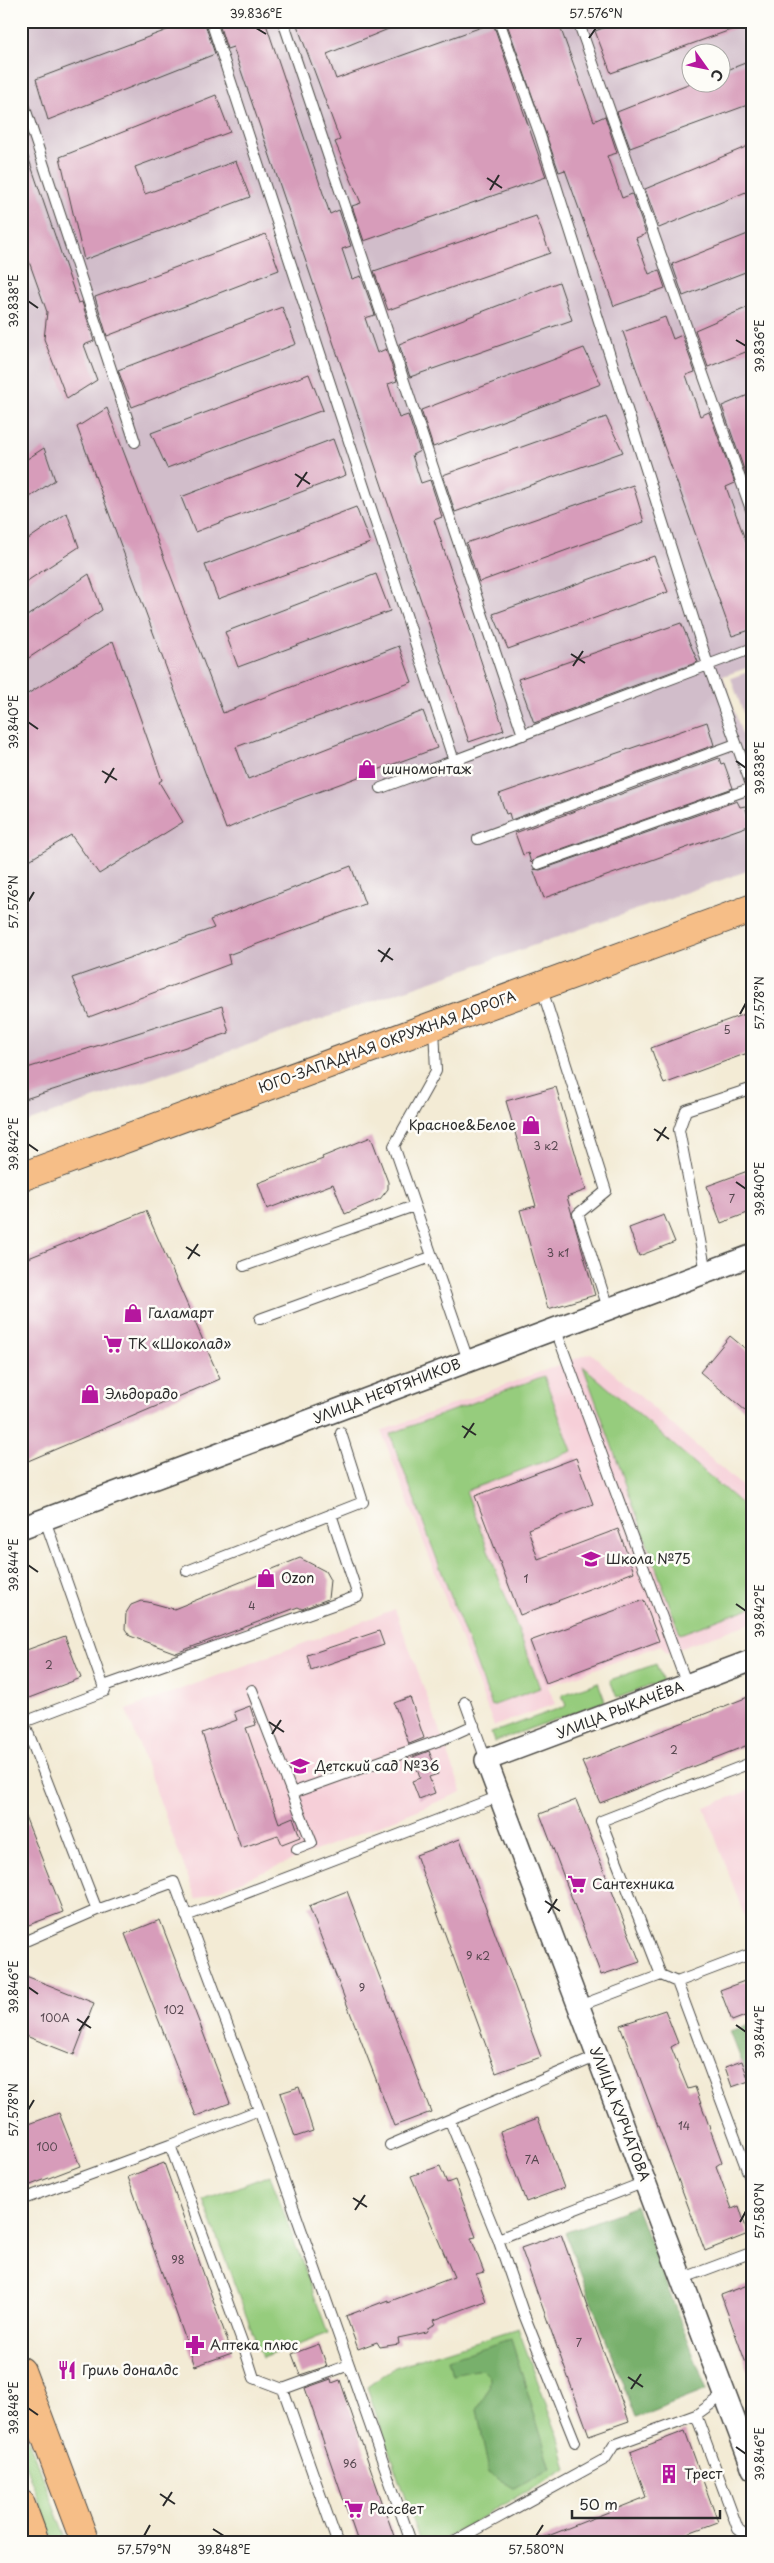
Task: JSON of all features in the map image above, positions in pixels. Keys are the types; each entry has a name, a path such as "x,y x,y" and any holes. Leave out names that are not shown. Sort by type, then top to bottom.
{"main road":[{"name":"ЮГО-ЗАПАДНАЯ ОКРУЖНАЯ ДОРОГА","path":"21,1177 753,908"},
{"path":"21,2371 86,2542"},
{"path":"21,2504 35,2542"}],"street":[{"name":"УЛИЦА НЕФТЯНИКОВ","path":"21,1528 706,1272 751,1262"},
{"name":"УЛИЦА РЫКАЧЁВА","path":"486,1760 753,1660"},
{"name":"УЛИЦА КУРЧАТОВА","path":"486,1760 753,2469"}],"lane":[{"path":"211,21 454,761"},
{"path":"283,21 523,735"},
{"path":"499,21 540,135 708,665 752,789 538,864"},
{"path":"578,21 753,515"},
{"path":"21,96 135,442"},
{"path":"381,788 753,648"},
{"path":"478,840 736,744"},
{"path":"541,985 606,1191 578,1214 608,1308"},
{"path":"434,1024 436,1071 394,1146 468,1360"},
{"path":"706,1272 679,1130 686,1110 753,1088"},
{"path":"244,1266 414,1206"},
{"path":"260,1319 432,1257"},
{"path":"555,1328 687,1685"},
{"path":"187,1571 363,1502 340,1433"},
{"path":"104,1686 358,1596 331,1514"},
{"path":"45,1520 105,1691 24,1722 97,1910"},
{"path":"252,1690 312,1843 297,1849"},
{"path":"466,1702 486,1760"},
{"path":"292,1793 443,1739 474,1725"},
{"path":"661,1975 601,1821 753,1762"},
{"path":"186,1916 500,1796"},
{"path":"21,1943 97,1910 174,1882 259,2110 411,2542"},
{"path":"579,2006 661,1975 677,1982 753,1953"},
{"path":"677,1982 753,2186"},
{"path":"390,2145 450,2121 598,2056"},
{"path":"21,2187 26,2198 259,2110"},
{"path":"450,2121 498,2239 523,2312 575,2442"},
{"path":"170,2145 246,2350 254,2378 283,2389 349,2365"},
{"path":"498,2239 645,2182"},
{"path":"682,2279 753,2252"},
{"path":"283,2389 337,2542"},
{"path":"454,2542 605,2459 614,2445 696,2415 725,2394"},
{"path":"696,2415 738,2529 753,2541"}],"shaded area":[{"path":"21,21 753,21 753,666 723,676 753,768 753,869 21,1124"},
{"path":"753,670 753,741 731,678"},
{"name":"Школа №75","path":"591,1353 753,1496 753,1622 667,1653 661,1645 548,1686 555,1704 494,1726 381,1431"},
{"name":"Детский сад №36","path":"395,1609 462,1792 196,1899 126,1710"},
{"path":"753,1789 753,1934 751,1934 704,1807"}],"green space":[{"path":"583,1366 753,1514 753,1607 680,1634"},
{"path":"544,1376 572,1451 466,1491 540,1688 492,1706 390,1434"},
{"path":"656,1664 663,1681 617,1698 610,1680"},
{"path":"598,1682 605,1701 494,1742 491,1733 566,1706 562,1695"},
{"path":"753,2023 753,2091 730,2031"},
{"path":"270,2175 328,2333 262,2358 203,2200"},
{"path":"636,2206 707,2390 636,2418 565,2233"},
{"path":"518,2328 559,2439 567,2469 438,2542 420,2542 367,2387 395,2367"},
{"path":"511,2339 551,2468 515,2489 489,2473 477,2409 489,2389 490,2377 482,2369 452,2375 448,2359"},
{"path":"21,2421 67,2542 54,2542 21,2454"}],"building":[{"path":"191,21 204,21 215,54 48,120 36,79"},
{"path":"218,21 265,21 330,214 339,210 351,246 342,249 352,279 361,276 375,315 365,318 377,353 386,349 397,381 388,384 399,418 408,415 420,451 412,455 421,483 430,480 442,517 434,520 504,730 469,742 233,47 227,49"},
{"path":"306,21 408,21 327,54 336,79 493,23 546,177 364,241 352,206 361,203 335,142 340,140 297,25"},
{"path":"506,21 558,21 594,121 605,116 617,153 607,156 622,198 632,194 646,234 636,238 649,274 659,270 665,288 614,306 565,170 559,172"},
{"path":"622,21 750,21 750,23 697,42 682,42 682,47 611,73 595,31"},
{"path":"753,60 753,103 630,148 617,112 682,86 682,92 732,92 732,68"},
{"path":"216,95 230,132 135,167 145,194 236,161 250,197 84,260 60,157"},
{"path":"753,144 753,189 659,228 645,189"},
{"path":"24,145 78,303 82,302 94,341 84,345 97,380 67,399 44,339 47,312 21,239 21,146"},
{"path":"536,216 550,253 388,310 374,271"},
{"path":"753,232 753,269 683,296 672,264"},
{"path":"266,234 279,270 107,336 95,297"},
{"path":"559,282 572,320 410,377 399,344"},
{"path":"753,305 753,349 708,367 695,330"},
{"path":"282,307 296,344 132,407 118,370"},
{"path":"665,317 673,339 682,335 695,372 686,375 700,416 709,412 735,483 726,487 753,561 753,629 732,636 623,332"},
{"path":"584,348 601,384 433,447 421,410"},
{"path":"309,374 323,410 167,468 151,433"},
{"path":"753,393 753,476 747,478 722,406"},
{"path":"107,408 223,713 399,646 412,682 236,747 248,779 423,711 437,748 272,809 226,829 77,427"},
{"path":"606,417 623,452 455,512 443,475"},
{"path":"333,439 346,475 195,532 181,497"},
{"path":"44,448 55,480 21,503 21,463"},
{"path":"633,485 644,522 479,582 466,543"},
{"path":"356,507 370,543 218,599 205,565"},
{"path":"67,513 79,547 21,585 21,544"},
{"path":"654,556 668,592 508,649 493,614"},
{"path":"89,574 102,610 21,663 21,620"},
{"path":"376,574 390,611 238,667 225,632"},
{"path":"681,623 698,662 534,723 518,679"},
{"path":"113,641 162,780 159,782 183,822 99,874 71,835 26,862 21,854 21,698"},
{"path":"707,722 714,745 511,820 509,813 506,814 499,794"},
{"path":"719,758 721,764 724,763 733,788 536,858 531,863 528,853 523,855 515,833"},
{"path":"737,801 740,807 745,806 751,825 544,898 533,869 540,870"},
{"path":"351,866 365,904 228,955 230,964 89,1017 72,978 214,928 210,920"},
{"path":"222,1006 229,1033 25,1099 21,1087 21,1070"},
{"path":"753,1011 753,1051 664,1084 651,1048"},
{"path":"556,1087 586,1190 567,1197 595,1295 548,1309 520,1210 536,1206 506,1101"},
{"path":"371,1137 388,1182 388,1189 380,1199 345,1214 333,1184 267,1209 258,1183 323,1159 322,1157"},
{"path":"753,1169 753,1211 721,1223 707,1186"},
{"name":"ТК «Шоколад»","path":"146,1211 220,1379 21,1464 21,1261"},
{"path":"664,1215 675,1242 639,1256 629,1228"},
{"path":"730,1336 753,1355 753,1417 700,1372"},
{"path":"576,1458 593,1504 528,1529 538,1559 618,1529 634,1572 520,1615 475,1496"},
{"path":"300,1558 325,1571 330,1580 328,1599 302,1609 298,1607 176,1653 130,1636 125,1629 126,1613 131,1605 141,1601 174,1609"},
{"path":"644,1600 659,1641 546,1683 530,1641"},
{"path":"379,1631 384,1645 311,1670 307,1655"},
{"path":"65,1636 81,1678 21,1701 21,1652"},
{"path":"753,1695 753,1743 600,1803 582,1762"},
{"path":"410,1697 424,1738 409,1744 394,1703"},
{"path":"250,1706 256,1725 246,1728 279,1823 293,1817 300,1837 282,1844 278,1835 241,1848 202,1733 237,1720 234,1712"},
{"path":"429,1751 438,1774 429,1777 435,1793 419,1799 412,1781 420,1778 413,1757"},
{"path":"576,1800 640,1962 601,1975 540,1814"},
{"path":"21,1806 63,1912 26,1926 21,1912"},
{"path":"460,1839 541,2057 496,2073 416,1855"},
{"path":"347,1891 431,2112 394,2126 309,1906"},
{"path":"160,1920 230,2103 196,2116 125,1934"},
{"path":"21,1974 94,2003 74,2055 21,2034"},
{"path":"753,1978 753,2013 732,2021 720,1990"},
{"path":"665,2010 678,2043 671,2047 688,2089 695,2087 722,2162 716,2166 732,2209 739,2206 748,2234 705,2251 620,2025"},
{"path":"742,2061 749,2081 732,2087 725,2067"},
{"path":"299,2087 313,2131 295,2137 280,2093"},
{"path":"59,2113 80,2166 28,2186 21,2178 21,2127"},
{"path":"538,2118 564,2188 526,2202 500,2132"},
{"path":"164,2163 232,2353 195,2366 128,2177"},
{"path":"440,2166 447,2183 455,2180 476,2237 471,2238 484,2272 476,2274 486,2301 434,2320 436,2324 430,2327 427,2332 398,2338 399,2344 380,2347 377,2342 358,2349 346,2316 454,2277 411,2176"},
{"path":"561,2234 629,2421 589,2435 521,2248"},
{"path":"753,2283 753,2377 751,2377 721,2295"},
{"path":"319,2344 327,2366 300,2375 292,2354"},
{"path":"331,2379 332,2383 340,2380 396,2542 358,2542 305,2388"},
{"name":"Трест","path":"685,2431 718,2522 664,2542 533,2542 646,2497 630,2452"}],"place":[{"name":"шиномонтаж","path":"367,769"},
{"name":"Красное&Белое","path":"531,1125"},
{"name":"Галамарт","path":"133,1313"},
{"name":"ТК «Шоколад»","path":"113,1344"},
{"name":"Эльдорадо","path":"90,1394"},
{"name":"Школа №75","path":"591,1559"},
{"name":"Ozon","path":"266,1578"},
{"name":"Детский сад №36","path":"300,1766"},
{"name":"Сантехника","path":"577,1884"},
{"name":"Аптека плюс","path":"195,2345"},
{"name":"Гриль доналдс","path":"67,2370"},
{"name":"Трест","path":"669,2474"},
{"name":"Рассвет","path":"354,2509"}]}
